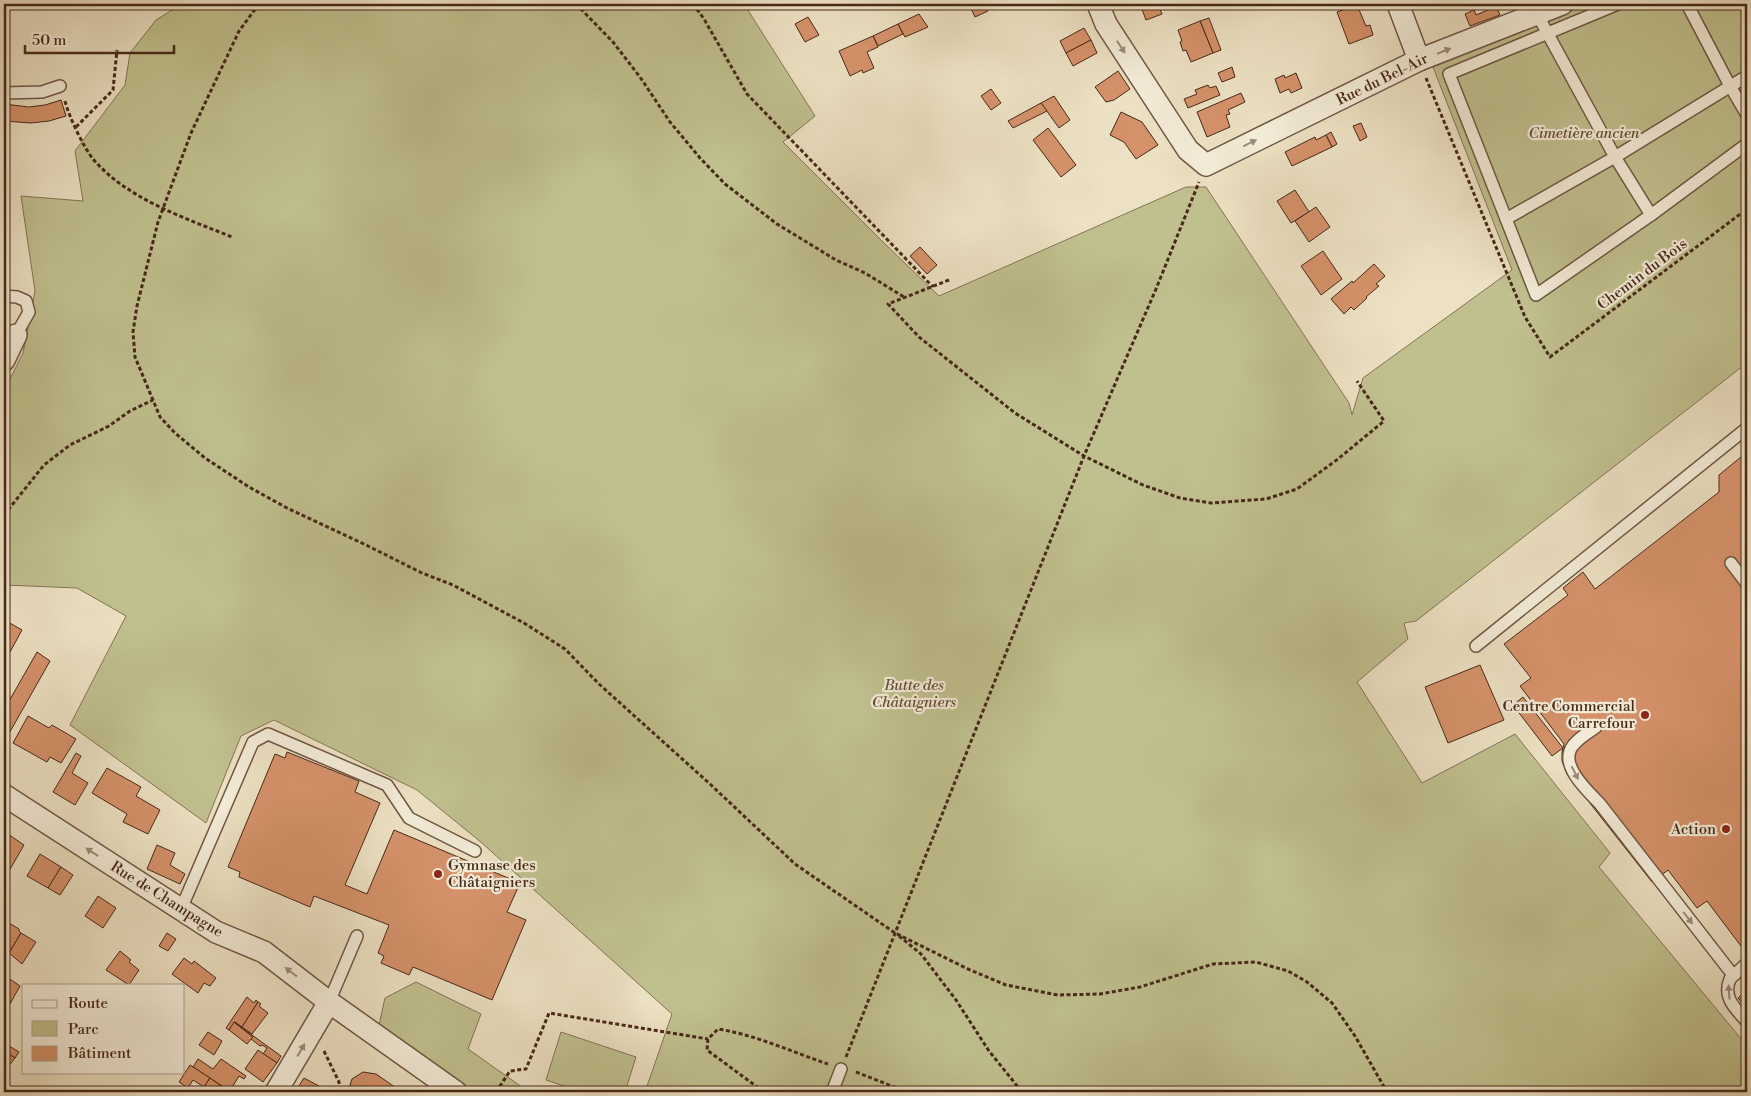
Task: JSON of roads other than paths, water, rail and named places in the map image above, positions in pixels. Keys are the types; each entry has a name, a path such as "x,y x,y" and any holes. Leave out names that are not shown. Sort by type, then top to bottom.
{"street":[{"name":"Rue du Bel-Air","path":"1098,4 1106,24 1188,150 1206,165 1419,60 1562,4"},
{"path":"1398,4 1419,60"},
{"path":"4,360 16,335"},
{"name":"Rue de Champagne","path":"4,795 216,932 264,952 330,1002 456,1092"},
{"path":"276,1092 330,1002"}],"lane":[{"path":"1618,4 1449,74 1536,295 1651,215 1747,144"},
{"path":"1687,4 1747,115"},
{"path":"1537,14 1615,157 1651,215"},
{"path":"1506,220 1615,157 1747,76"},
{"path":"4,92 42,92 60,86"},
{"path":"4,296 26,300 29,312 16,335"},
{"path":"1476,646 1747,428"},
{"path":"1731,564 1747,584"},
{"path":"1592,730 1576,743 1570,751 1569,764 1579,781 1600,804 1733,975"},
{"path":"181,909 253,742 268,734 387,785 410,818 475,851"},
{"path":"330,1002 356,936"},
{"path":"1747,963 1733,975 1728,984 1727,996 1747,1022"},
{"path":"832,1092 841,1069"}],"place":[{"name":"Centre Commercial Carrefour","path":"1645,715"},
{"name":"Action","path":"1726,829"},
{"name":"Gymnase des Châtaigniers","path":"438,874"}],"park label":[{"name":"Cimetière ancien","path":"1584,133"},
{"name":"Butte des Châtaigniers","path":"914,694"}]}
